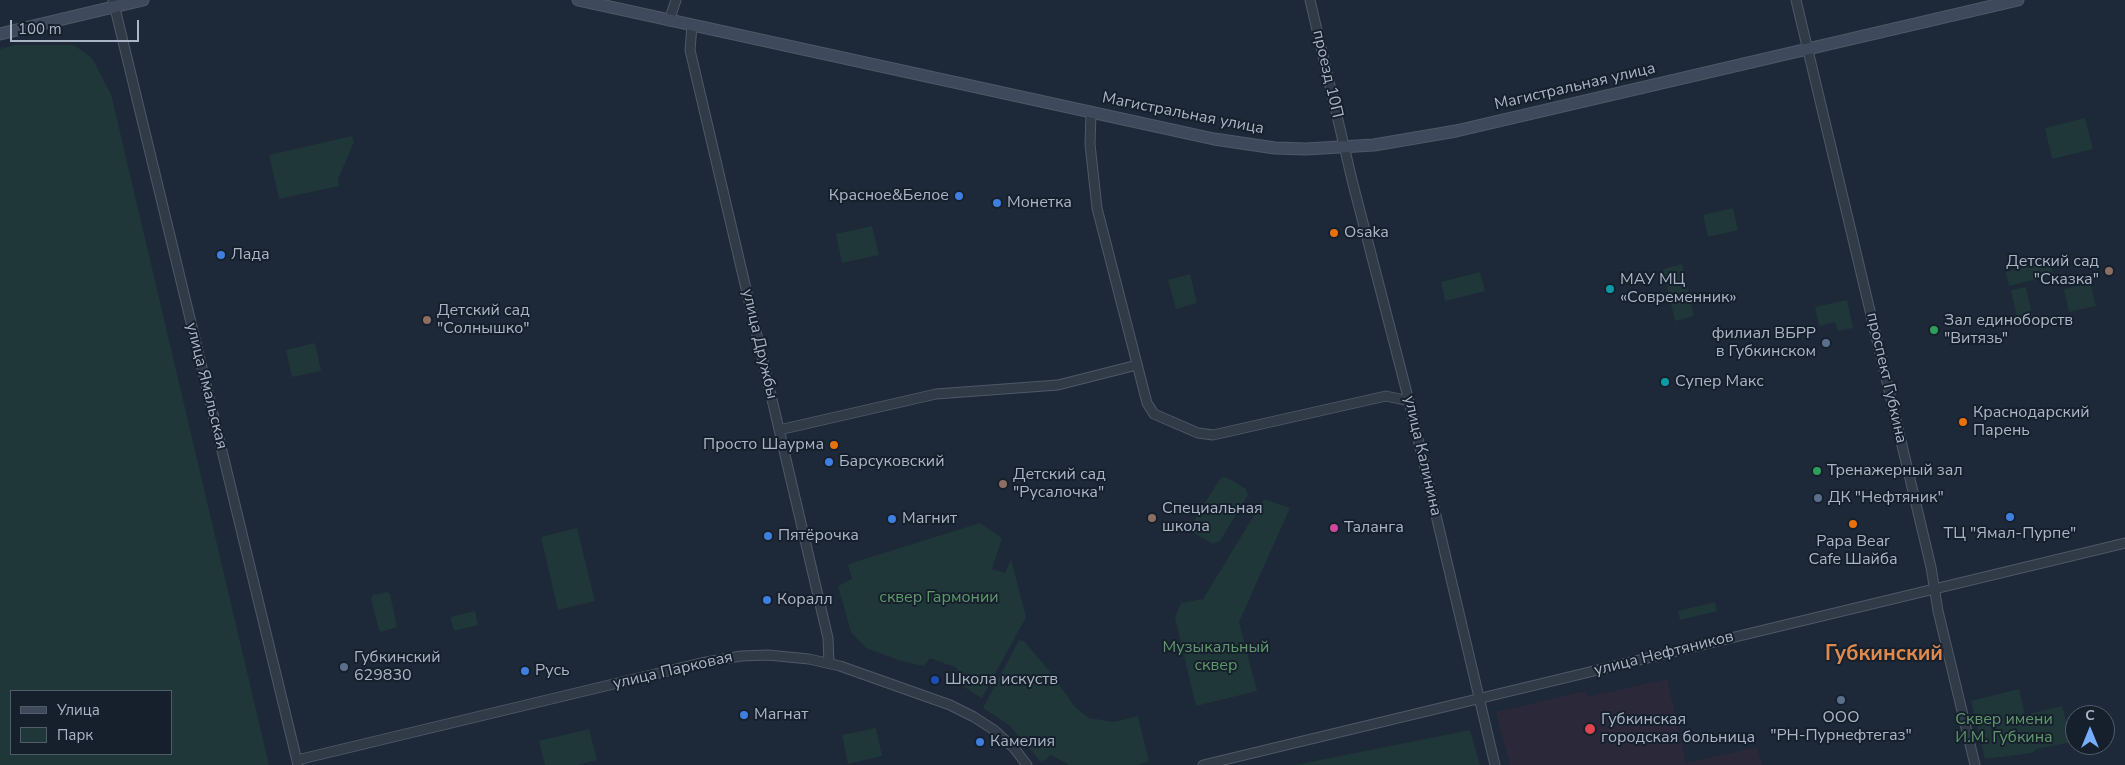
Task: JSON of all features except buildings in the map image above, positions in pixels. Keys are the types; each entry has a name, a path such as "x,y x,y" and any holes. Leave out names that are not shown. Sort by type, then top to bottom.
{"main road":[{"path":"0,34 114,4 143,0"},
{"name":"Магистральная улица","path":"578,0 1091,113 1245,145 1283,148 1344,147 1398,142 1456,131 2018,0"}],"street":[{"path":"669,21 676,0"},
{"name":"проезд 10П","path":"1310,0 1344,147"},
{"name":"проспект Губкина","path":"1796,0 1931,567 1934,590 1975,765"},
{"name":"улица Ямальская","path":"114,4 297,762"},
{"name":"улица Дружбы","path":"692,26 690,50 828,638 829,663"},
{"path":"1091,113 1090,144 1095,198 1147,403 1154,414 1205,435 1221,434 1386,396 1409,401"},
{"name":"улица Калинина","path":"1344,147 1409,401 1495,765"},
{"path":"779,430 936,394 1052,386 1137,365"},
{"name":"улица Нефтяников","path":"1204,765 2125,543"},
{"name":"улица Парковая","path":"297,762 728,658 768,655 829,663 902,687 962,711 984,723 1005,739 1027,765"}],"shaded area":[{"name":"Губкинская городская больница","path":"1667,679 1686,763 1757,747 1762,765 1510,765 1496,712 1586,691 1588,697"}],"green space":[{"path":"14,45 74,45 92,58 111,94 269,765 0,765 0,49"},
{"path":"2085,118 2093,149 2052,159 2045,128"},
{"path":"352,136 354,142 338,179 339,186 279,199 269,155"},
{"path":"1733,208 1738,230 1708,237 1703,215"},
{"path":"872,226 879,255 842,263 836,234"},
{"path":"2050,261 2053,275 2009,286 2006,272"},
{"path":"1682,264 1694,316 1675,321 1663,269"},
{"path":"1480,272 1485,291 1445,301 1441,282"},
{"path":"1190,274 1197,303 1176,309 1168,280"},
{"path":"2090,283 2096,306 2069,312 2064,289"},
{"path":"2026,287 2033,319 2018,322 2011,290"},
{"path":"1847,300 1853,328 1838,331 1835,322 1819,326 1815,307"},
{"path":"315,343 321,371 292,377 286,350"},
{"path":"1223,477 1246,489 1248,495 1220,541 1213,544 1192,532 1191,526 1219,480"},
{"name":"Музыкальный сквер","path":"1264,499 1290,508 1239,622 1257,691 1196,706 1175,618 1181,603 1203,599"},
{"name":"сквер Гармонии","path":"980,523 1002,538 992,569 1005,573 1011,559 1026,617 982,698 959,684 957,668 930,658 924,666 901,661 866,648 851,632 838,586 852,579 848,565"},
{"path":"577,528 595,601 558,610 541,537"},
{"path":"387,592 390,594 397,627 381,632 371,599 373,595"},
{"path":"1715,602 1717,611 1680,620 1678,611"},
{"path":"475,611 478,625 454,631 450,617"},
{"path":"1019,640 1024,641 1050,672 1075,707 1089,718 1114,722 1138,716 1149,762 1136,765 1069,765 1051,755 1045,760 1040,761 1009,725 983,708"},
{"name":"Сквер имени И.М. Губкина","path":"2019,689 2025,715 2062,706 2065,717 2065,743 2037,749 2032,753 1985,759 1971,701"},
{"path":"876,728 882,756 848,764 842,735"},
{"path":"589,729 597,760 577,765 545,765 539,741"},
{"path":"1470,730 1480,765 1295,765"}],"place":[{"name":"Красное&Белое","path":"959,196"},
{"name":"Монетка","path":"997,203"},
{"name":"Osaka","path":"1334,233"},
{"name":"Лада","path":"221,255"},
{"name":"Детский сад \"Сказка\"","path":"2109,271"},
{"name":"МАУ МЦ «Современник»","path":"1610,289"},
{"name":"Детский сад \"Солнышко\"","path":"427,320"},
{"name":"Зал единоборств \"Витязь\"","path":"1934,330"},
{"name":"филиал ВБРР в Губкинском","path":"1826,343"},
{"name":"Супер Макс","path":"1665,382"},
{"name":"Краснодарский Парень","path":"1963,422"},
{"name":"Просто Шаурма","path":"834,445"},
{"name":"Барсуковский","path":"829,462"},
{"name":"Тренажерный зал","path":"1817,471"},
{"name":"Детский сад \"Русалочка\"","path":"1003,484"},
{"name":"ДК \"Нефтяник\"","path":"1818,498"},
{"name":"ТЦ \"Ямал-Пурпе\"","path":"2010,517"},
{"name":"Специальная школа","path":"1152,518"},
{"name":"Магнит","path":"892,519"},
{"name":"Papa Bear Cafe Шайба","path":"1853,524"},
{"name":"Таланга","path":"1334,528"},
{"name":"Пятёрочка","path":"768,536"},
{"name":"Коралл","path":"767,600"},
{"name":"Губкинский 629830","path":"344,667"},
{"name":"Русь","path":"525,671"},
{"name":"Школа искуств","path":"935,680"},
{"name":"ООО \"РН-Пурнефтегаз\"","path":"1841,700"},
{"name":"Магнат","path":"744,715"},
{"name":"Губкинская городская больница","path":"1590,729"},
{"name":"Камелия","path":"980,742"}],"district":[{"name":"Губкинский","path":"1884,655"}]}
